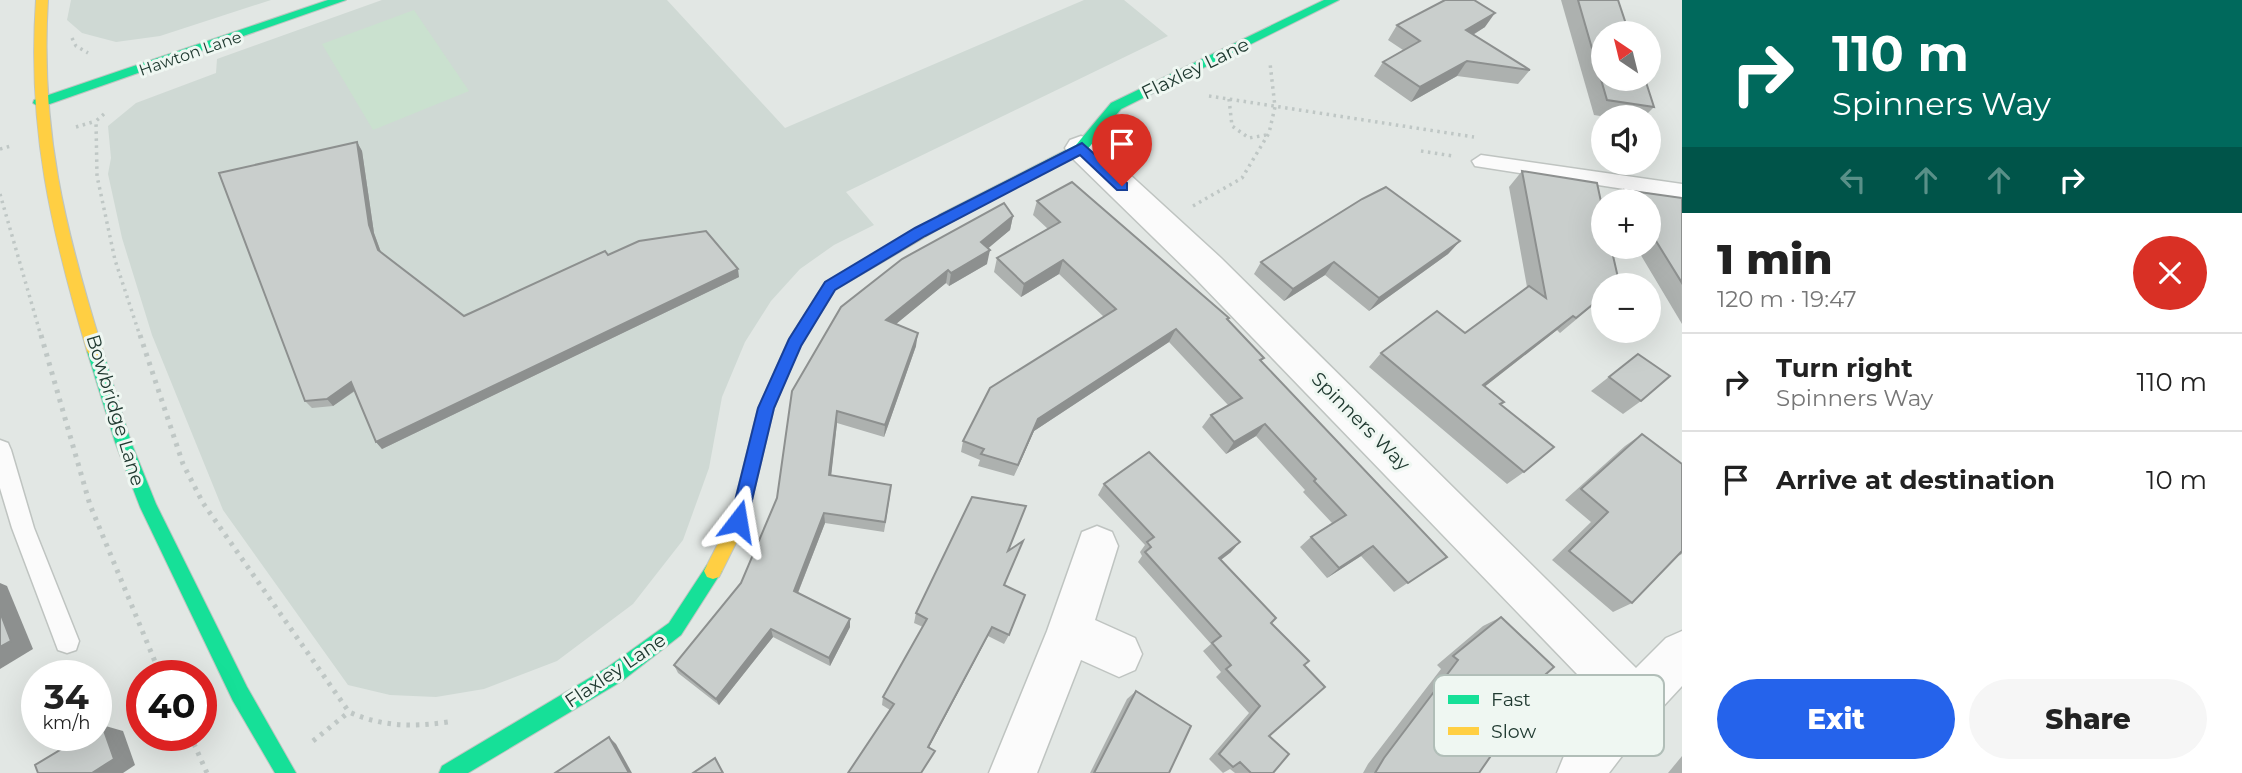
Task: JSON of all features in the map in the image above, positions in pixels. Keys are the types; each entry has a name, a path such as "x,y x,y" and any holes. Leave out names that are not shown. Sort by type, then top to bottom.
{"street":[{"name":"Bowbridge Lane","path":"42,0 35,54 43,152 63,233 137,484 262,737 286,773"},
{"name":"Hawton Lane","path":"39,103 142,71 340,0"},
{"name":"Flaxley Lane","path":"449,773 615,674 675,629 707,582 738,521 766,408 794,343 830,286 920,232 1082,148 1116,106 1333,0"},
{"name":"Spinners Way","path":"1082,148 1162,224 1610,675"},
{"path":"1013,773 1069,631 1097,546"},
{"path":"1069,631 1119,654"},
{"path":"1661,675 1682,654"},
{"path":"1581,773 1594,756"}],"lane":[{"path":"1481,161 1682,191"},
{"path":"0,450 23,528 67,641"}],"path":[{"path":"1162,224 1242,178 1269,132 1275,107 1270,62 1263,34"},
{"path":"1152,89 1482,138"},
{"path":"1229,99 1229,118 1239,134 1257,138 1269,132"},
{"path":"113,106 96,121 97,176 115,260 183,464 204,503 349,712 371,723 400,729 454,721"},
{"path":"0,194 90,505 154,660"},
{"path":"197,751 207,773"}],"shaded area":[{"path":"71,0 271,0 160,36 116,42 82,33 67,20"},
{"path":"382,0 667,0 785,128 1084,0 1124,0 1168,36 846,192 874,225 834,245 800,269 771,301 745,342 722,397 709,468 683,540 633,604 557,661 484,689 436,697 390,695 348,685 223,510 152,335 122,238 108,174 111,158 108,126 136,103 216,73 217,59"}],"green space":[{"path":"414,10 469,91 373,130 322,44"}],"building":[{"path":"1445,0 1474,0 1495,13 1466,30 1530,70 1467,61 1420,87 1383,62 1420,41 1397,25"},
{"path":"1578,0 1618,0 1625,21 1591,21 1591,45"},
{"path":"1604,91 1649,91 1653,105 1641,105 1607,100"},
{"path":"357,142 369,225 378,250 464,316 605,251 608,255 639,241 706,231 738,269 376,442 351,382 327,399 305,401 219,173"},
{"path":"1522,171 1597,183 1598,189 1591,189 1591,259 1614,259 1617,273 1591,273 1591,306 1576,318 1573,316 1483,385 1504,402 1500,404 1554,447 1524,472 1381,353 1437,311 1465,333 1529,286 1546,298"},
{"path":"1072,182 1229,318 1227,319 1264,358 1260,360 1447,557 1408,583 1373,546 1339,568 1311,537 1346,515 1265,424 1234,442 1211,415 1242,398 1176,329 1038,419 1018,465 981,454 984,449 963,441 990,388 1116,309 1063,260 1024,284 997,258 1060,222 1037,201"},
{"path":"1386,187 1460,241 1379,298 1334,262 1293,289 1261,262 1362,199"},
{"path":"1661,195 1682,198 1682,283 1661,249"},
{"path":"1004,203 1013,216 981,242 990,250 951,273 948,270 886,320 918,333 885,425 837,411 829,475 891,485 885,522 824,513 794,591 850,619 829,658 771,629 716,699 674,665 741,583 777,498 792,391 841,307 902,259"},
{"path":"1638,354 1670,376 1641,401 1609,377"},
{"path":"1642,434 1682,464 1682,551 1632,603 1569,551 1608,512 1581,489"},
{"path":"1149,452 1240,542 1219,558 1276,618 1271,623 1309,661 1304,665 1325,687 1269,736 1289,754 1273,773 1251,773 1240,762 1233,767 1219,754 1260,706 1226,669 1231,665 1212,643 1221,636 1145,552 1151,547 1147,542 1154,537 1104,484"},
{"path":"972,497 1026,506 1008,551 1023,541 1004,585 1025,595 1009,635 992,627 928,747 935,751 921,773 848,773 894,704 883,697 927,619 916,613"},
{"path":"0,612 11,641 0,647"},
{"path":"1501,617 1554,667 1545,675 1447,675 1458,660 1453,656"},
{"path":"1136,691 1191,726 1169,773 1094,773"},
{"path":"1434,692 1434,756 1491,756 1479,773 1375,773"},
{"path":"609,737 629,773 555,773"},
{"path":"58,751 111,751 114,759 92,773 38,773 35,765"},
{"path":"715,758 723,773 693,773"}],"traffic: fast":[{"path":"39,103 340,0"},
{"path":"944,219 1081,148 1116,106 1333,0"},
{"path":"95,351 123,442 149,507 240,694 286,773"},
{"path":"449,773 615,674 675,629 713,571"}],"traffic: slow":[{"path":"42,0 40,91 50,178 70,264 95,351"},
{"path":"713,571 738,521 766,408 794,343 830,286 944,219"}],"route":[{"path":"738,521 766,408 794,343 830,286 920,232 1082,148 1122,186"}]}
